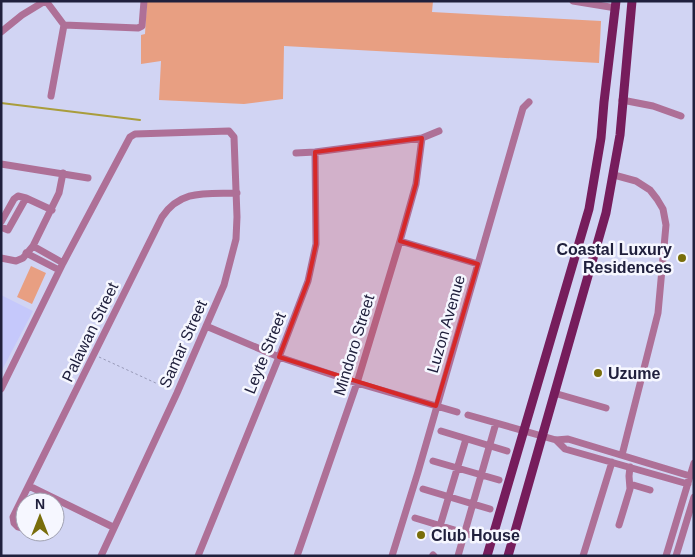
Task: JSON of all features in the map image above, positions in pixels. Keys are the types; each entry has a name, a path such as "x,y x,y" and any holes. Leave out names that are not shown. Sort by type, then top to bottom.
{"main road":[{"path":"508,556 602,228 614,175 620,135 632,1"},
{"path":"487,556 589,209 602,138 616,5"},
{"path":"614,25 630,27"}],"street":[{"path":"1,32 22,15 46,1 64,25 51,96"},
{"path":"64,25 138,28 142,26 144,1"},
{"path":"573,1 616,5"},
{"path":"622,100 653,106 681,116"},
{"name":"Luzon Avenue","path":"392,556 523,108 530,102"},
{"name":"Samar Street","path":"61,266 130,136 135,134 229,131 234,137 237,217 234,246 224,285 101,556"},
{"path":"296,153 422,138 439,131"},
{"name":"Mindoro Street","path":"297,556 357,383 400,241 416,184 422,138"},
{"name":"Leyte Street","path":"198,556 244,439 280,357 308,281 316,244 315,152"},
{"path":"1,164 88,178"},
{"path":"1,258 16,261 33,246 59,193 63,173"},
{"path":"614,175 636,180 650,190 663,209 666,225 657,321 622,455"},
{"name":"Palawan Street","path":"26,492 169,206 176,200 188,196 236,193"},
{"path":"1,222 15,197 26,198 52,210"},
{"path":"1,227 8,230 26,198"},
{"path":"400,241 478,264"},
{"path":"33,246 61,266"},
{"path":"26,254 61,266"},
{"path":"1,389 61,266"},
{"path":"206,326 280,357 357,383 457,412"},
{"path":"554,394 606,408"},
{"path":"468,415 556,440 568,440 690,476"},
{"path":"458,556 496,423"},
{"path":"441,431 508,451"},
{"path":"440,526 466,439"},
{"path":"556,440 565,449 688,484"},
{"path":"433,460 499,480"},
{"path":"583,556 612,462"},
{"path":"666,556 694,463"},
{"path":"619,525 630,489 630,467"},
{"path":"630,484 650,490"},
{"path":"29,486 36,492"},
{"path":"424,489 490,509"},
{"path":"676,556 694,497"},
{"path":"65,507 113,527"},
{"path":"415,518 481,538"}],"path":[{"path":"94,355 177,392"}],"highlighted area":[{"path":"422,138 416,184 400,241 478,264 436,406 279,357 308,281 316,244 315,152"}],"shaded area":[{"path":"147,1 433,1 432,12 601,21 599,63 284,46 283,99 244,104 159,100 161,61 141,64 141,35 145,34"},
{"path":"31,266 46,273 32,304 17,297"},
{"path":"1,295 33,311 1,372"}],"waterway":[{"path":"1,103 140,120"}],"place":[{"name":"Coastal Luxury Residences","path":"682,258"},
{"name":"Uzume","path":"598,373"},
{"name":"Club House","path":"421,535"}]}
